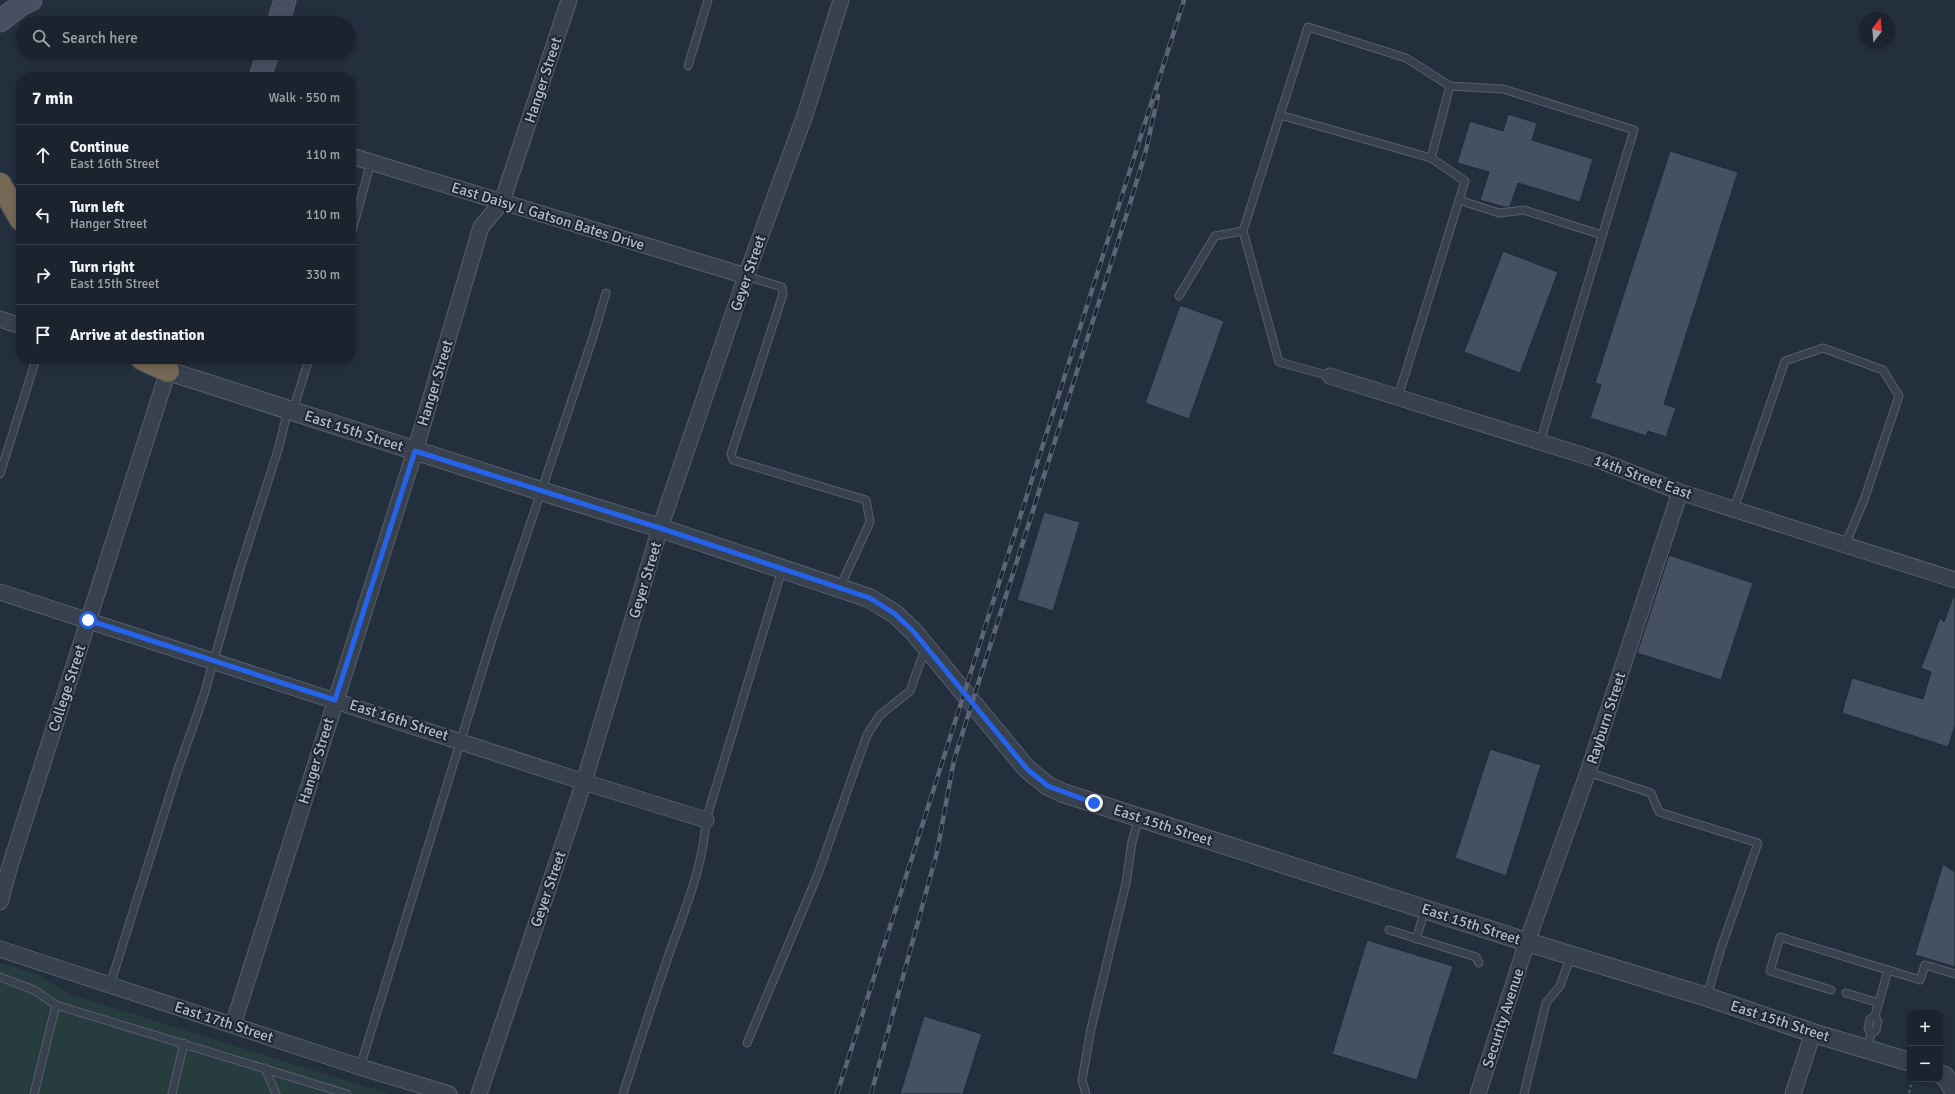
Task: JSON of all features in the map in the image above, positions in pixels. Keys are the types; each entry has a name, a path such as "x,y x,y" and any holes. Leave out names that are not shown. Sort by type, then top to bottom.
{"highway":[{"path":"0,184 16,211"}],"main road":[{"path":"0,21 21,5 31,0"},
{"path":"262,72 266,60"}],"street":[{"name":"Hanger Street","path":"234,1024 335,700 415,451 481,228 502,202 569,0"},
{"name":"Geyer Street","path":"479,1094 584,782 660,528 746,276 805,115 841,0"},
{"name":"East Daisy L Gatson Bates Drive","path":"356,158 746,276"},
{"path":"0,319 16,324"},
{"name":"East 15th Street","path":"169,365 290,410 660,528 870,598 883,605 913,631 1027,769 1048,786 1063,793 1571,956 1707,997 1813,1033 1868,1041 1907,1060"},
{"name":"College Street","path":"0,902 5,864 88,620 169,365"},
{"name":"14th Street East","path":"1330,376 1601,461 1680,492 1955,580"},
{"name":"Rayburn Street","path":"1527,942 1588,772 1680,492"},
{"name":"East 16th Street","path":"0,592 584,782 706,820"},
{"name":"Security Avenue","path":"1478,1094 1527,942"},
{"name":"East 17th Street","path":"0,949 234,1024 360,1067 449,1094"},
{"path":"1793,1094 1813,1033"},
{"path":"1947,1076 1955,1093"}],"lane":[{"path":"688,66 708,0"},
{"path":"1330,376 1279,362 1244,231 1308,27 1406,58 1450,86 1504,89 1634,130 1540,442"},
{"path":"1431,158 1450,86"},
{"path":"1280,115 1431,158 1465,181 1398,397"},
{"path":"356,217 371,162"},
{"path":"1459,200 1499,213 1524,210 1602,235"},
{"path":"1178,296 1215,236 1244,231"},
{"path":"746,276 782,287 783,294 731,454 734,460 866,500 870,522 840,587"},
{"path":"360,1067 496,626 592,340 606,293"},
{"path":"1734,509 1785,361 1823,348 1884,370 1899,396 1864,500 1845,545"},
{"path":"0,474 34,364"},
{"path":"110,985 214,661 278,450 287,414 294,407 307,364"},
{"path":"623,1094 694,882 704,845 706,820 783,568"},
{"path":"747,1043 818,874 867,735 880,715 910,691 926,647"},
{"path":"1588,772 1651,793 1659,812 1758,843 1720,948 1707,997"},
{"path":"1086,1094 1082,1080 1091,1029 1126,883 1132,842 1139,817"},
{"path":"1416,939 1426,909"},
{"path":"1388,930 1476,957 1479,963"},
{"path":"1831,990 1770,971 1780,937 1920,980 1925,965 1955,974"},
{"path":"1524,1094 1546,1003 1560,986 1571,956"},
{"path":"1868,1041 1870,1019 1875,1016 1888,970"},
{"path":"0,977 34,990 56,1005 347,1094"},
{"path":"1846,993 1879,1003"},
{"path":"34,1094 56,1005"},
{"path":"172,1094 184,1043"},
{"path":"265,1068 276,1094"}],"path":[{"path":"1909,1093 1912,1082"}],"green space":[{"path":"0,963 36,974 72,995 389,1094 0,1094"}],"building":[{"path":"1508,114 1537,123 1532,140 1593,159 1580,202 1518,183 1510,207 1504,207 1480,200 1489,172 1457,163 1470,121 1503,131"},
{"path":"1670,151 1738,172 1664,404 1676,408 1666,437 1648,431 1646,436 1590,418 1601,385 1595,383"},
{"path":"1503,251 1558,272 1520,373 1464,352"},
{"path":"1180,305 1224,321 1189,419 1145,403"},
{"path":"1044,512 1080,522 1053,611 1017,600"},
{"path":"1669,555 1753,583 1721,680 1637,653"},
{"path":"1953,597 1955,597 1955,726 1948,747 1842,713 1852,678 1923,699 1931,672 1921,668 1940,618 1944,622"},
{"path":"1490,749 1541,765 1506,876 1455,858"},
{"path":"1943,864 1955,872 1955,967 1915,955"},
{"path":"1367,940 1453,966 1417,1080 1332,1054"},
{"path":"924,1016 982,1034 963,1094 900,1094"}],"railway":[{"path":"837,1094 1184,0"},
{"path":"871,1094 937,852 954,760 1129,207 1146,150 1158,96"}],"route":[{"path":"88,620 335,700 415,451 660,528 870,598 895,614 913,631 1027,769 1048,786 1063,793 1094,803"}]}
